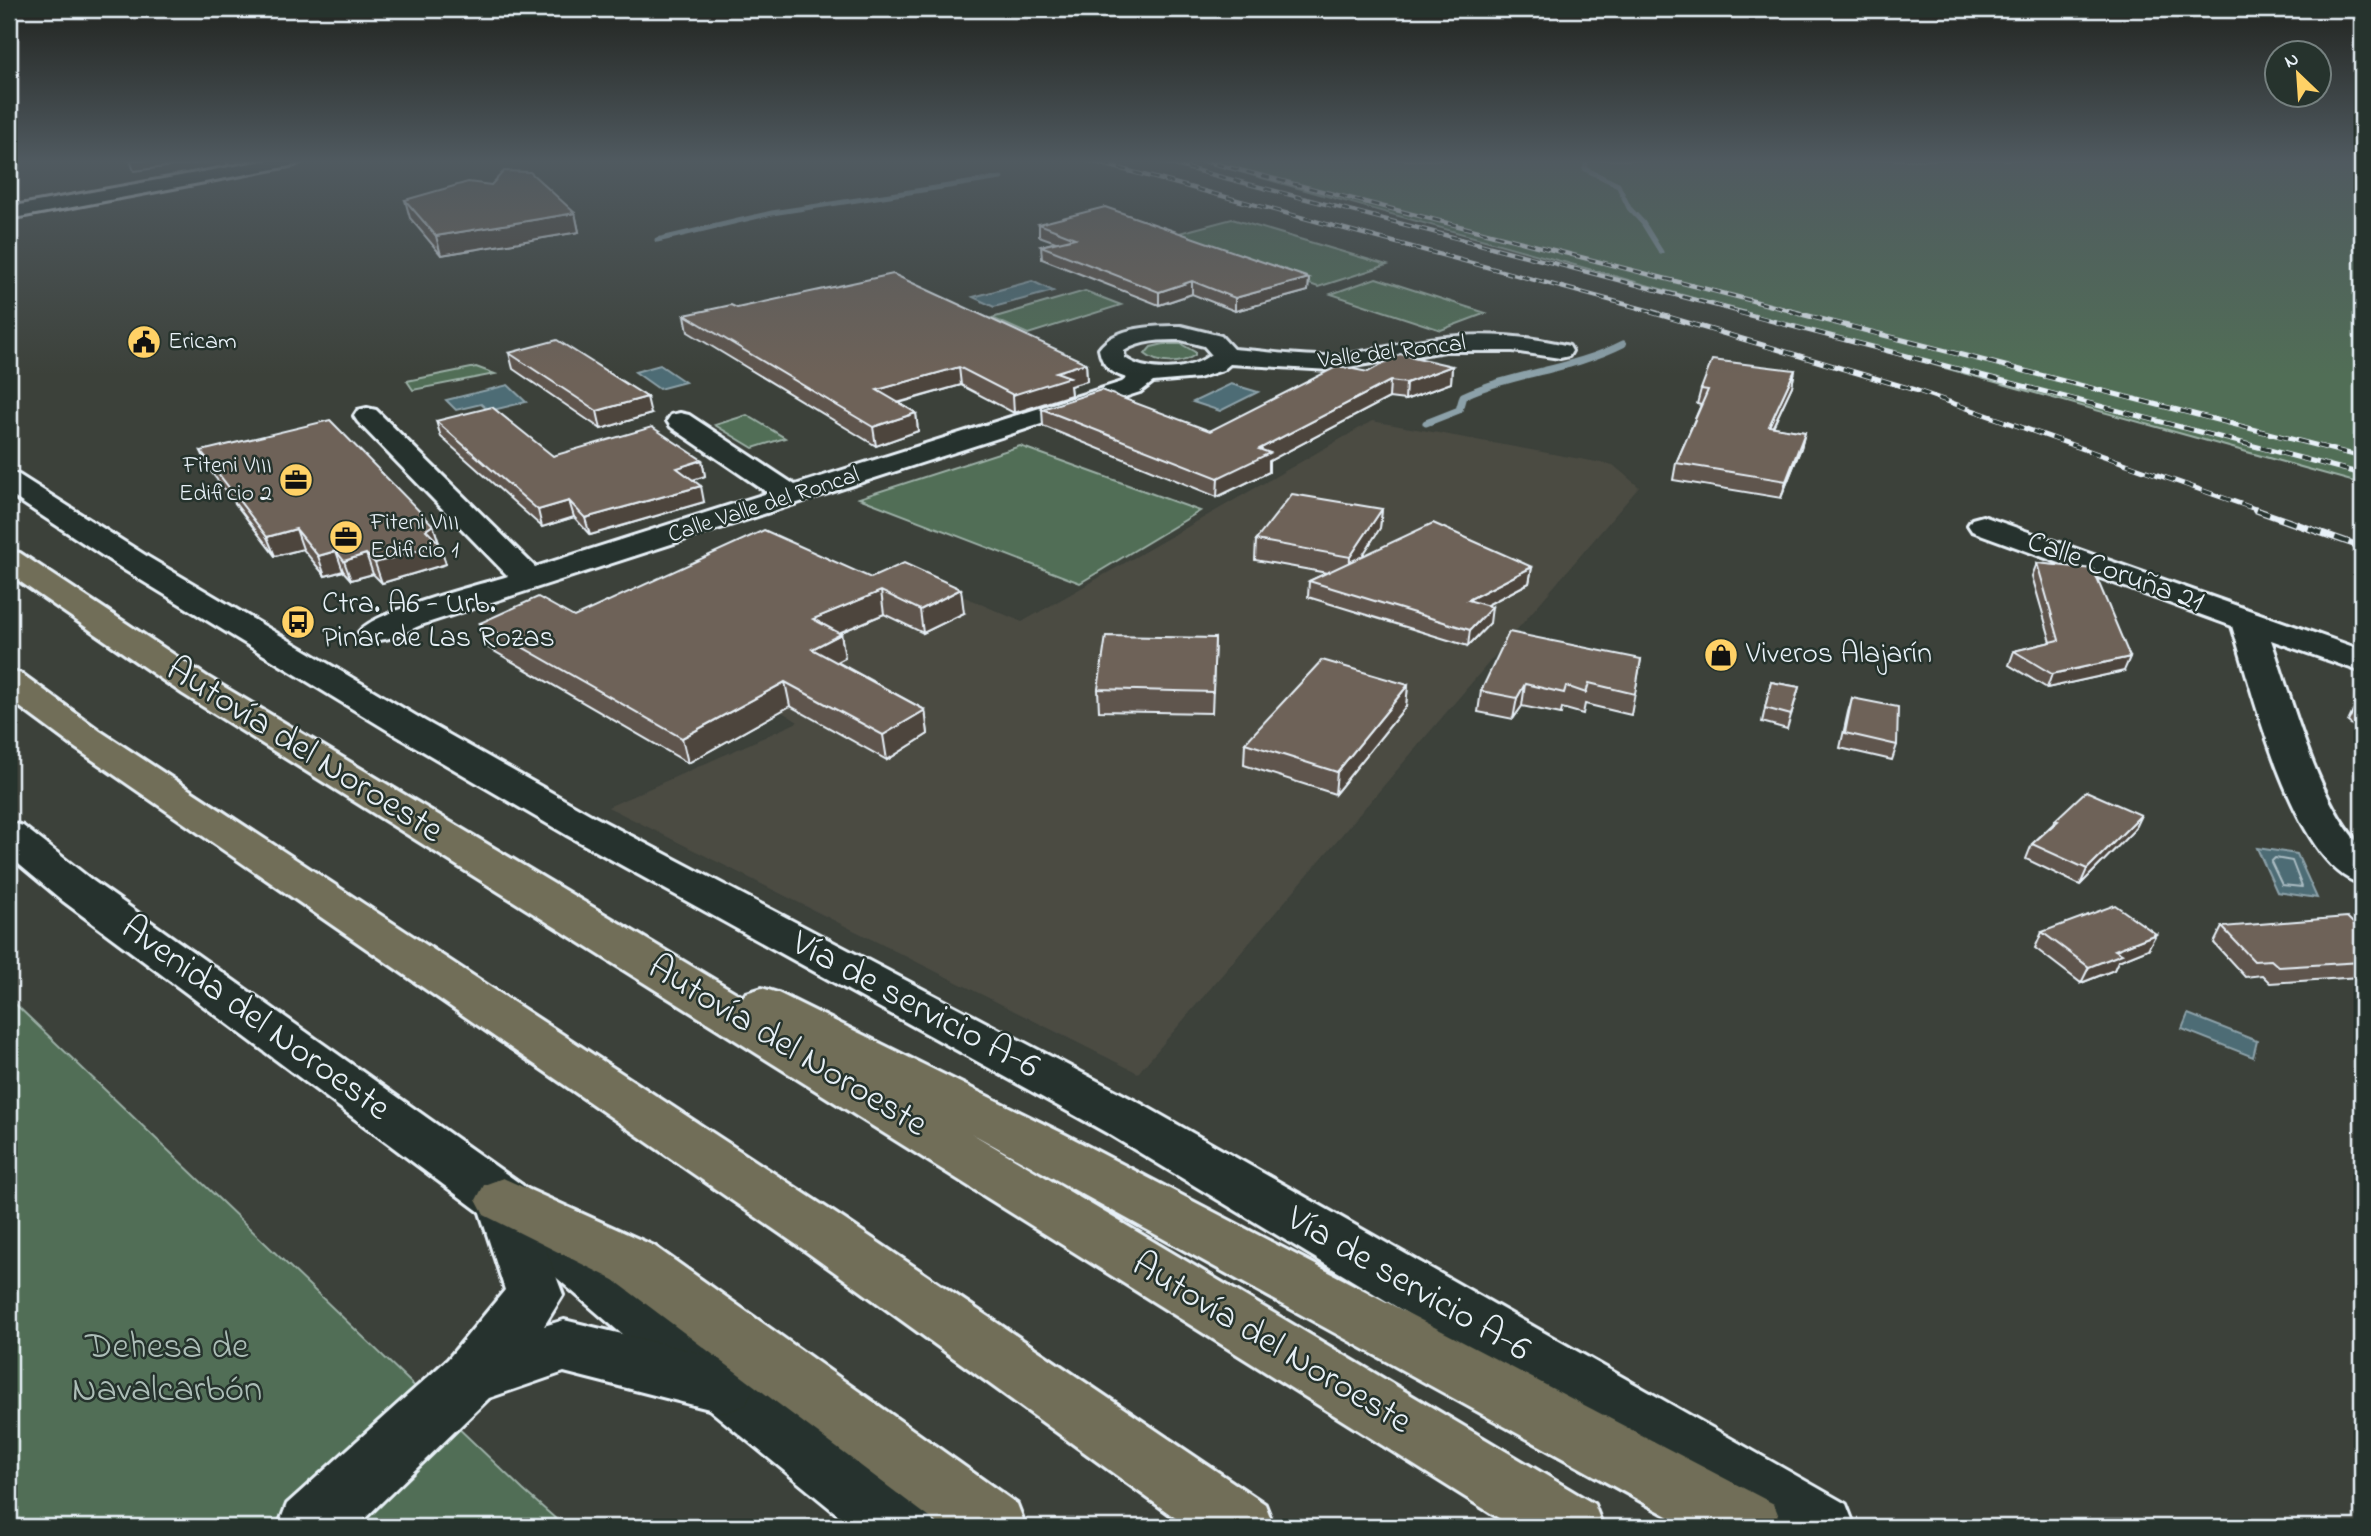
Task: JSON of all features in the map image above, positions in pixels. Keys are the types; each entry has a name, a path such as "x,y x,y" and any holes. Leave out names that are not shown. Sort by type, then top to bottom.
{"highway":[{"name":"Autovía del Noroeste","path":"9,560 196,686 1571,1527"},
{"path":"9,682 87,739 826,1236 1242,1527"},
{"path":"521,884 1045,1148 1751,1527"},
{"path":"503,1200 634,1263 994,1527"}],"street":[{"path":"1186,334 1215,342 1223,349 1224,356 1211,368 1198,372 1148,374 1133,372 1113,362 1110,356 1111,349 1123,341 1142,336 1186,334"},
{"name":"Valle del Roncal","path":"1224,356 1330,363 1445,344 1476,343 1513,344 1560,351"},
{"name":"Calle Valle del Roncal","path":"376,632 409,618 1131,387 1148,374"},
{"path":"367,416 530,580"},
{"path":"680,421 793,497"},
{"name":"Vía de servicio A-6","path":"9,481 137,564 400,722 579,825 1125,1119 1823,1527"},
{"name":"Calle Coruña 21","path":"1983,525 2362,662"},
{"path":"2247,621 2306,795 2336,845 2362,872"},
{"name":"Avenida del Noroeste","path":"9,835 78,891 503,1200"},
{"path":"310,1527 469,1378 535,1295 503,1200"},
{"path":"503,1200 725,1386 903,1527"},
{"path":"469,1378 564,1346 725,1386"}],"shaded area":[{"path":"1372,421 1613,465 1639,487 1138,1073 608,807 798,722 711,666 898,568 1022,622"}],"green space":[{"path":"1184,232 1275,232 1387,265 1318,287 1172,235"},
{"path":"1455,232 2362,232 2362,484"},
{"path":"1376,278 1486,313 1441,330 1331,294"},
{"path":"1085,291 1121,305 1028,334 992,318"},
{"path":"1181,344 1195,352 1195,355 1183,361 1170,362 1156,360 1145,354 1151,347"},
{"path":"476,367 495,374 413,390 407,381"},
{"path":"747,415 785,438 753,448 715,425"},
{"path":"1020,446 1200,511 1080,583 859,498"},
{"name":"Dehesa de Navalcarbón","path":"9,998 523,1490 565,1527 9,1527"}],"water":[{"path":"1032,281 1053,291 994,307 973,297"},
{"path":"660,365 685,382 659,389 635,372"},
{"path":"1231,384 1258,392 1220,411 1193,402"},
{"path":"508,385 526,402 489,411 481,404 456,410 446,400"},
{"path":"2257,848 2297,854 2317,898 2277,892"},
{"path":"2188,1014 2257,1041 2253,1057 2182,1029"}],"building":[{"path":"432,232 462,232 436,236"},
{"path":"1059,232 1176,232 1309,278 1235,298 1192,281 1159,292 1041,246 1075,238"},
{"path":"893,274 1086,363 1056,372 1070,377 1013,395 959,367 877,390 916,413 873,427 685,315 731,305 737,308"},
{"path":"557,340 647,397 597,411 509,353"},
{"path":"1400,354 1452,366 1406,383 1390,381 1259,449 1270,453 1218,478 1042,409 1101,390 1210,431 1338,366 1368,372"},
{"path":"1712,360 1795,370 1769,426 1805,432 1786,481 1676,463 1708,390 1701,389"},
{"path":"492,407 553,456 652,427 702,460 677,468 701,486 585,518 569,501 538,510 436,421"},
{"path":"330,420 433,525 426,530 440,544 375,563 366,554 344,561 336,551 318,556 296,529 267,537 201,451"},
{"path":"1292,494 1382,509 1350,557 1256,540"},
{"path":"1433,523 1532,567 1468,600 1492,607 1470,630 1309,581"},
{"path":"764,530 871,578 904,563 961,589 920,610 881,591 813,619 841,634 812,649 925,710 883,735 785,682 682,738 480,623 538,597 574,617"},
{"path":"2037,563 2093,569 2130,657 2052,674 2014,651 2059,640"},
{"path":"1509,632 1641,659 1635,694 1589,683 1586,693 1566,686 1564,693 1525,684 1517,698 1481,691"},
{"path":"1106,636 1215,638 1213,692 1098,689"},
{"path":"1322,660 1408,685 1337,772 1245,743"},
{"path":"1771,682 1799,687 1791,715 1765,708"},
{"path":"1852,698 1898,707 1897,745 1845,733"},
{"path":"2086,791 2141,815 2087,869 2032,844"},
{"path":"2115,905 2156,934 2115,950 2122,954 2089,967 2042,932"},
{"path":"2347,917 2362,932 2362,962 2279,967 2271,960 2254,961 2222,927"}],"waterway":[{"path":"657,240 692,232"},
{"path":"1648,232 1661,252"},
{"path":"1426,423 1459,410 1463,396 1503,381 1584,360 1623,344"}],"railway":[{"path":"1355,232 1658,313"},
{"path":"1432,232 1745,313"},
{"path":"1481,232 1800,313"},
{"path":"1651,312 1915,390 2261,511"},
{"path":"1738,312 2362,474"},
{"path":"1793,312 2362,457"},
{"path":"2256,510 2362,547"}],"place":[{"name":"Ericam","path":"144,342"},
{"name":"Fiteni VIII Edificio 2","path":"296,480"},
{"name":"Fiteni VIII Edificio 1","path":"346,537"},
{"name":"Ctra. A6 - Urb. Pinar de Las Rozas","path":"298,622"},
{"name":"Viveros Alajarín","path":"1721,655"}]}
